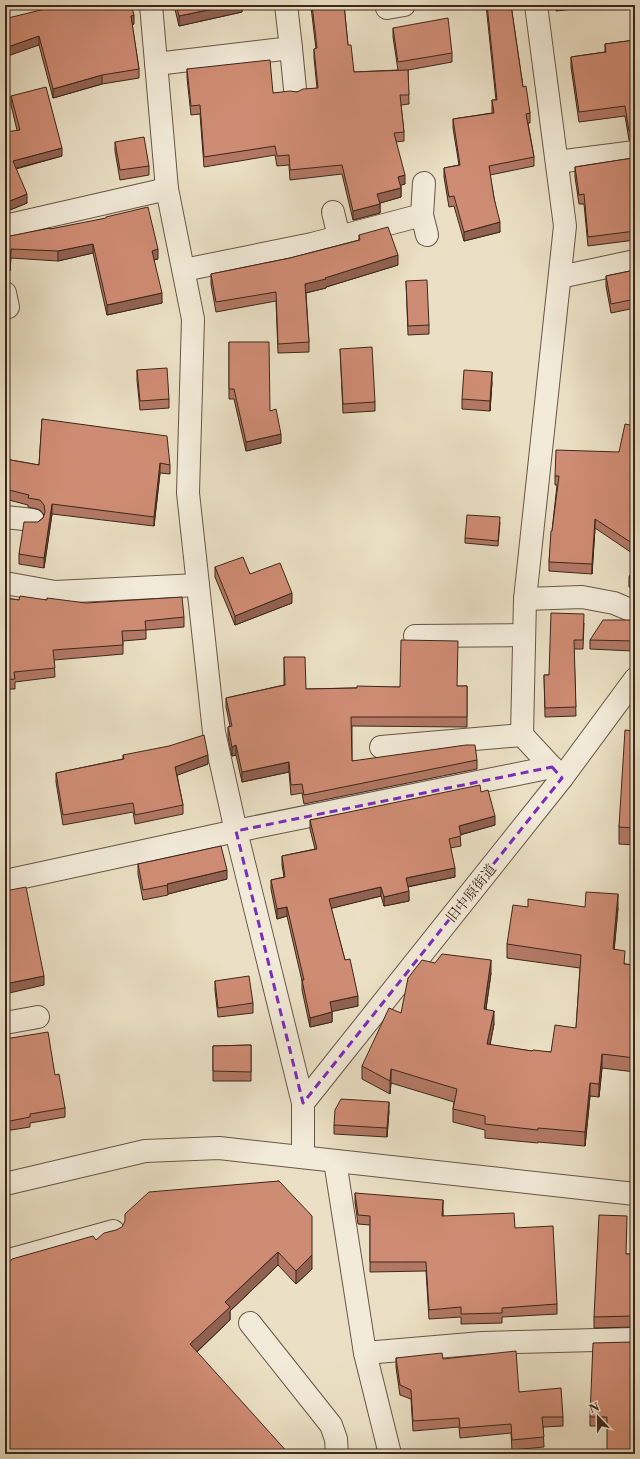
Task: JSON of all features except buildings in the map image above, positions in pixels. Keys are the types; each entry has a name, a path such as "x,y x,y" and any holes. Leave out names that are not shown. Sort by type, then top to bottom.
{"street":[{"path":"5,15 46,5"},
{"path":"152,5 167,189 193,318 188,493 214,732 236,831 303,1103 303,1156"},
{"path":"286,5 295,89"},
{"path":"536,5 565,226 525,599 522,734 557,772"},
{"path":"156,64 291,48"},
{"path":"557,162 635,152"},
{"path":"184,270 312,244 338,237 424,225 424,183"},
{"path":"5,226 167,189"},
{"path":"333,212 338,237"},
{"path":"560,277 635,261"},
{"path":"5,519 34,520"},
{"path":"5,583 55,592 198,585"},
{"path":"525,599 582,598 614,603 635,612"},
{"path":"415,636 524,635"},
{"name":"旧中原街道","path":"303,1103 557,772 635,679"},
{"path":"381,747 522,734"},
{"path":"5,881 236,831 557,772"},
{"path":"5,1023 38,1017"},
{"path":"5,1184 145,1151 219,1148 303,1156 334,1161 635,1194"},
{"path":"334,1161 365,1352 390,1454"},
{"path":"5,1261 113,1231"},
{"path":"250,1323 331,1425 336,1439 337,1454"},
{"path":"365,1352 482,1343 635,1339"}],"highlighted area":[{"path":"552,767 562,778 303,1103 236,831"}]}
